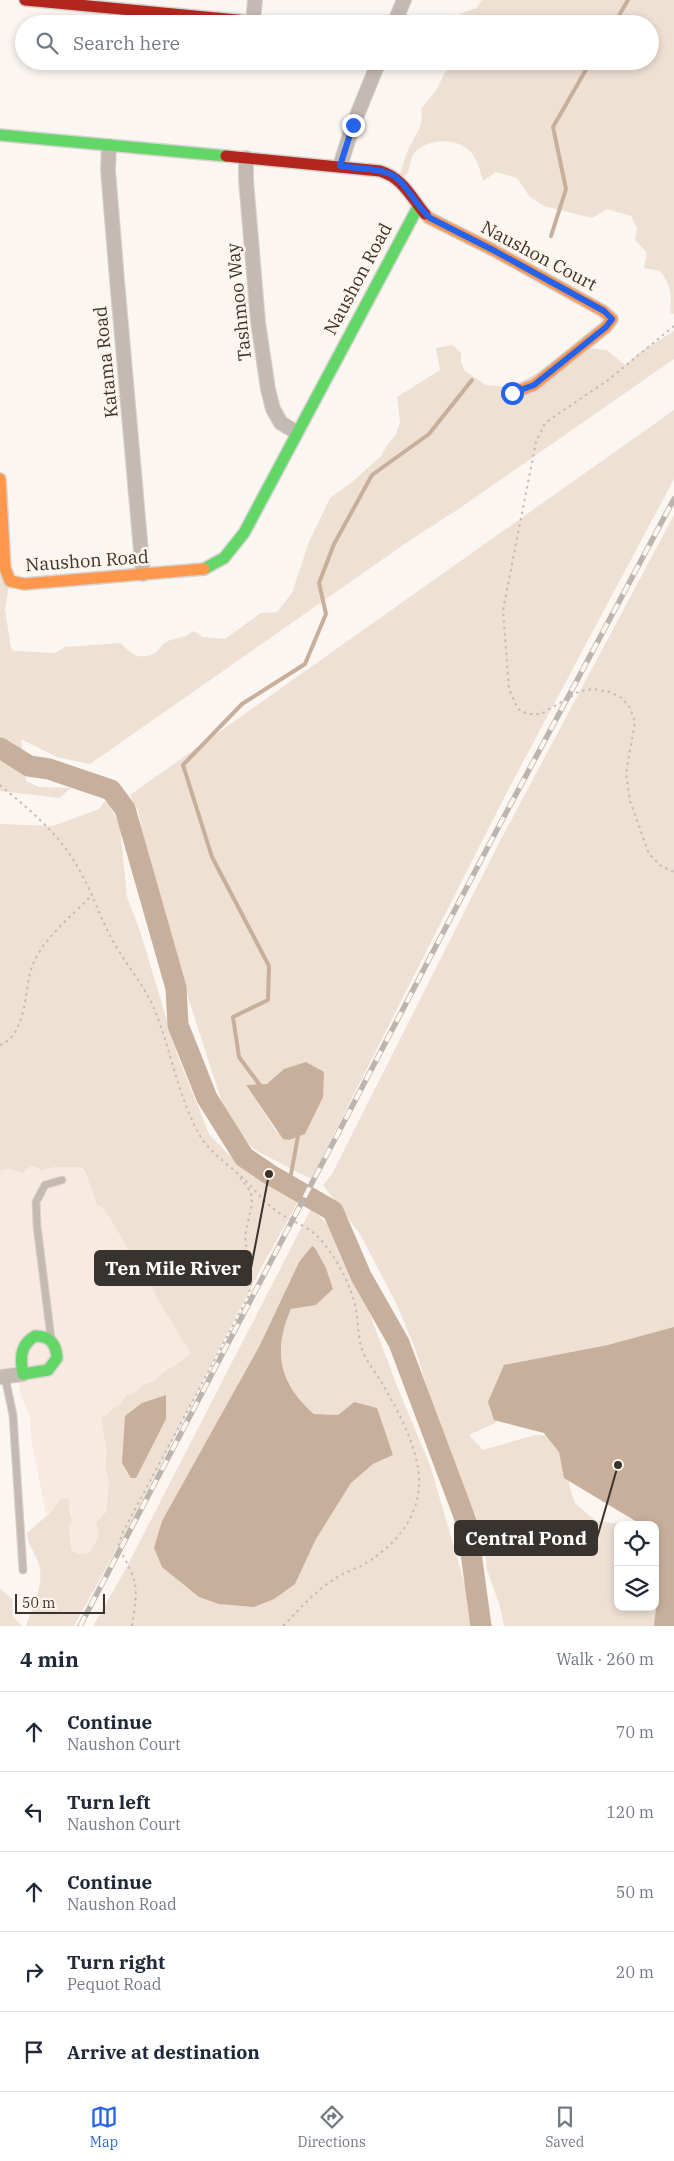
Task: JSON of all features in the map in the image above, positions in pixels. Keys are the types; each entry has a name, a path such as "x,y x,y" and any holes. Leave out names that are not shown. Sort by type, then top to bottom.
{"street":[{"path":"25,0 110,4 203,15"},
{"path":"254,15 255,0"},
{"path":"398,15 404,0"},
{"path":"340,166 353,125 375,70"},
{"path":"0,135 340,166 389,173 399,179 418,207"},
{"name":"Katama Road","path":"109,146 108,170 116,271 143,574"},
{"name":"Tashmoo Way","path":"246,158 246,180 258,322 268,389 273,409 281,423 296,432"},
{"name":"Naushon Road","path":"0,479 5,568 10,581 24,584 195,571 210,568 233,552 406,226 418,207"},
{"name":"Naushon Court","path":"418,207 430,218 535,272 604,311 612,319 606,327 534,385 512,393"},
{"path":"2,1377 22,1374 48,1370 54,1364 57,1351 51,1338 35,1336 28,1340 22,1349 20,1358 22,1374"}],"lane":[{"path":"51,1338 36,1226 36,1202 45,1185 62,1180"},
{"path":"2,1377 13,1415 23,1570"}],"path":[{"path":"674,326 608,380 545,424 536,442 503,610 509,689 518,708 528,714 540,714 580,691 593,689 610,692 622,698 630,708 635,722 626,773 630,801 649,854 661,866 674,872"},
{"path":"0,785 60,839 82,874 103,925 153,1006 196,1128 208,1147 238,1175 251,1192 252,1204 245,1236 251,1285 248,1297 123,1532 118,1547 135,1578 137,1592 132,1626"},
{"path":"0,1045 16,1030 25,1009 30,972 41,947 91,896"},
{"path":"238,1175 246,1180 273,1208 317,1236 342,1273 356,1307 361,1346 397,1412 412,1446 419,1478 414,1510 405,1528 394,1541 362,1565 335,1578 283,1626"}],"shaded area":[{"path":"482,0 674,0 674,314 670,313 670,291 664,276 660,271 644,268 647,253 635,240 637,228 631,216 607,209 592,218 544,206 530,197 517,178 496,172 483,181 478,164 472,153 463,146 449,141 434,142 420,148 413,154 407,174 398,181 406,155 421,125 421,109 437,89 445,72 448,70 659,70 659,15 460,15 476,8"},
{"path":"674,331 674,359 90,764 57,757 21,739 26,781 39,787 71,788 59,798 0,791 0,473 9,585 5,609 11,648 14,651 55,653 65,647 121,643 137,655 151,655 166,642 193,631 203,637 225,639 261,613 277,612 292,593 309,542 330,498 352,482 381,456 395,436 400,423 397,397 440,370 436,348 453,345 461,353 461,362 465,371 486,385 510,387 587,348 607,350 625,365 643,350"},
{"path":"674,410 674,479 507,792 311,1179 255,1150 239,1134 225,1112 159,907 138,811 130,795","holes":["267,1084 278,1134 246,1085"]},
{"path":"674,515 674,1431 628,1433 511,1412 493,1424 469,1435 483,1450 535,1435 560,1436 567,1453 569,1485 575,1503 595,1520 614,1523 614,1611 659,1611 659,1597 666,1600 674,1626 504,1626 500,1606 487,1570 483,1533 439,1428 416,1351 397,1305 360,1234 323,1185 332,1174 500,841"},
{"path":"105,801 110,805 120,827 127,897 140,931 177,1054 209,1134 230,1156 260,1180 298,1202 260,1270 128,1528 74,1626 26,1626 40,1586 40,1570 27,1533 52,1511 60,1499 68,1498 72,1520 69,1526 71,1550 80,1554 90,1552 99,1536 96,1523 106,1512 109,1484 105,1465 107,1453 101,1418 118,1406 127,1395 134,1393 144,1384 155,1381 162,1373 183,1361 190,1352 156,1297 150,1279 141,1271 104,1208 97,1204 85,1172 81,1167 55,1167 41,1171 31,1166 23,1173 9,1169 0,1171 0,824 53,826 99,809"},
{"path":"306,1062 324,1072 323,1097 305,1134 289,1140 283,1139 246,1085 267,1084 284,1069"},
{"path":"31,1166 41,1171 55,1167 81,1167 141,1271 150,1279 156,1297 190,1352 187,1359 159,1375 156,1381 144,1384 134,1393 127,1395 118,1407 113,1408 101,1418 107,1453 105,1465 109,1484 106,1512 96,1523 99,1536 90,1552 80,1554 71,1550 69,1525 72,1520 71,1506 60,1499 52,1511 46,1515 31,1438 30,1416 21,1396 18,1378 0,1381 0,1171 9,1169 23,1172"},
{"path":"311,1209 326,1222 350,1262 397,1386 430,1465 470,1602 471,1626 93,1626 123,1574","holes":["315,1248 326,1268 333,1289 316,1305 291,1309 285,1325 281,1353 287,1378 293,1391 314,1414 338,1415 354,1402 393,1455 373,1464 351,1483 316,1539 295,1584 227,1407 260,1345 299,1262"]},
{"path":"312,1246 326,1268 333,1289 316,1305 291,1309 285,1325 281,1353 287,1379 302,1403 314,1414 338,1415 354,1402 377,1408 393,1455 373,1464 351,1483 316,1539 295,1584 274,1599 254,1607 219,1604 199,1597 162,1567 154,1548 162,1521 260,1345 299,1262"},
{"path":"674,1327 674,1626 654,1626 656,1611 659,1611 659,1521 635,1521 564,1478 559,1452 544,1433 494,1420 488,1402 504,1365 608,1345"},
{"path":"166,1395 166,1419 136,1478 131,1478 122,1463 125,1416 142,1403"},
{"path":"0,1588 12,1599 13,1616 22,1626 0,1626"}],"waterway":[{"path":"619,15 628,0"},
{"path":"551,236 566,189 553,127 586,70"},
{"path":"262,1088 239,1057 233,1017 268,1000 269,966 212,857 183,765 242,704 305,664 326,614 319,583 334,544 372,475 429,434 472,380"},
{"path":"0,748 29,766 49,769 111,790 125,809 176,988 178,1025 207,1098 244,1157 269,1174 333,1211 361,1276 399,1343 467,1524 481,1626"},
{"path":"289,1185 298,1136 296,1134"}],"railway":[{"path":"80,1626 491,841 674,499"}],"traffic: fast":[{"path":"0,135 226,156"},
{"path":"204,569 224,558 244,533 418,207"},
{"path":"35,1336 45,1337 51,1341 54,1344 57,1358 48,1370 23,1374 22,1352 26,1343 35,1336"}],"traffic: slow":[{"path":"425,214 429,218 493,250 603,311 612,319 606,327 534,385 512,393"},
{"path":"0,479 5,568 10,581 24,584 204,569"}],"traffic: jam":[{"path":"25,0 185,15"},
{"path":"226,156 380,171 401,183 425,214"}],"place":[{"name":"Ten Mile River","path":"269,1174"},
{"name":"Central Pond","path":"618,1465"}],"route":[{"path":"353,125 340,166 389,173 399,179 418,207 430,218 535,272 604,311 612,319 606,327 534,385 512,393"}]}
